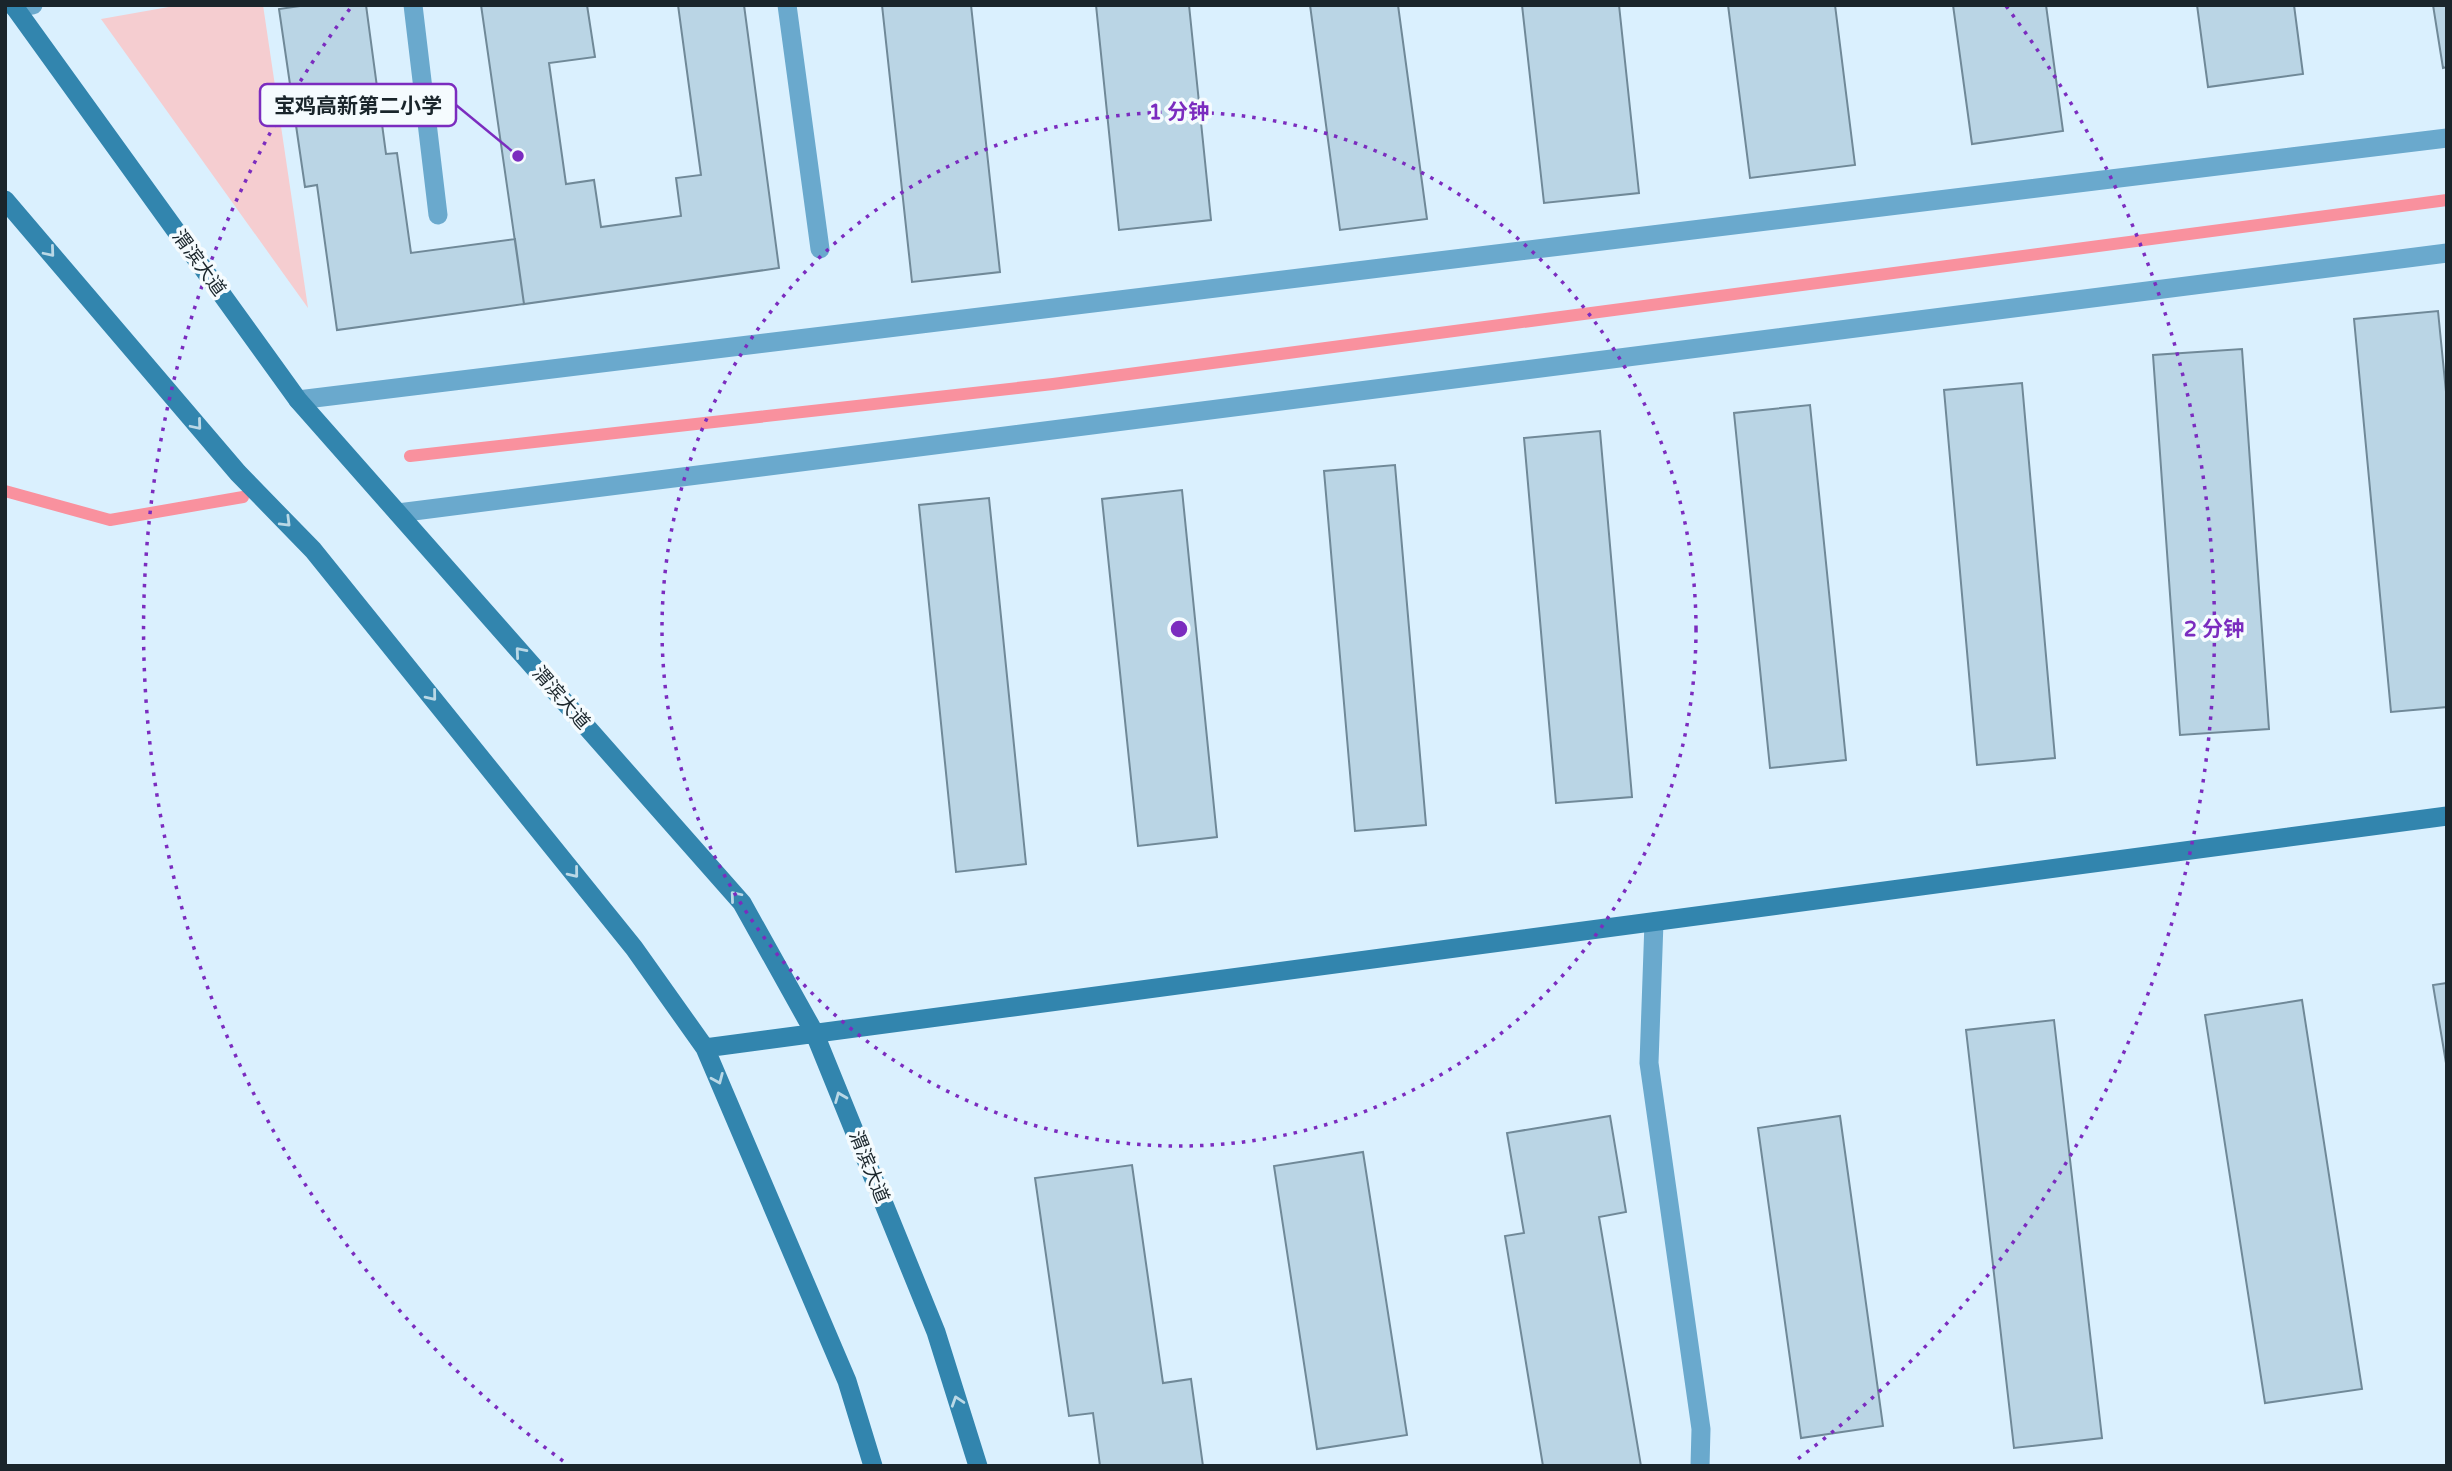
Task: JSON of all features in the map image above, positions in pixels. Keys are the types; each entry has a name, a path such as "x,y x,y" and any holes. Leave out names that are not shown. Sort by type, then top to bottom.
{"main road":[{"name":"渭滨大道","path":"20,6 298,400 742,904 814,1032 936,1332 978,1466"},
{"path":"5,200 238,473 313,550 634,948 705,1048 848,1381 873,1466"},
{"path":"705,1048 2447,816"}],"street":[{"path":"412,5 438,215"},
{"path":"787,5 820,249"},
{"path":"298,400 2447,138"},
{"path":"398,513 2447,253"},
{"path":"1654,922 1649,1063 1701,1430 1700,1466"}],"shaded area":[{"path":"180,5 263,5 308,308 101,19"}],"building":[{"path":"307,5 366,5 386,154 397,153 411,253 515,239 524,304 337,330 317,185 305,187 279,9"},
{"path":"481,5 587,5 595,57 549,63 566,184 594,180 601,227 681,216 676,178 701,175 678,5 744,5 779,268 524,304"},
{"path":"882,5 971,5 1000,272 912,282"},
{"path":"1096,5 1189,5 1211,220 1119,230"},
{"path":"1310,5 1398,5 1427,219 1340,230"},
{"path":"1522,5 1619,5 1639,193 1544,203"},
{"path":"1728,5 1835,5 1855,165 1750,178"},
{"path":"1953,5 2046,5 2063,131 1972,144"},
{"path":"2197,5 2294,5 2303,74 2208,87"},
{"path":"2433,5 2447,5 2447,67 2443,68"},
{"path":"2438,311 2447,402 2447,707 2391,712 2354,319"},
{"path":"2242,349 2269,729 2180,735 2153,355"},
{"path":"2022,383 2055,758 1977,765 1944,390"},
{"path":"1810,405 1846,760 1770,768 1734,413"},
{"path":"1600,431 1632,797 1556,803 1524,438"},
{"path":"1395,465 1426,825 1355,831 1324,471"},
{"path":"1182,490 1217,837 1138,846 1102,499"},
{"path":"989,498 1026,864 956,872 919,505"},
{"path":"2447,983 2447,1069 2433,985"},
{"path":"2302,1000 2362,1389 2265,1403 2205,1015"},
{"path":"2054,1020 2102,1438 2014,1448 1966,1030"},
{"path":"1610,1116 1626,1212 1599,1217 1641,1466 1543,1466 1505,1236 1524,1233 1507,1133"},
{"path":"1840,1116 1883,1426 1801,1438 1758,1128"},
{"path":"1363,1152 1407,1435 1317,1449 1274,1166"},
{"path":"1132,1165 1163,1383 1191,1379 1203,1466 1100,1466 1093,1413 1069,1416 1035,1178"}],"waterway":[{"path":"410,456 1053,384 2447,200"},
{"path":"5,491 110,520 243,497"}],"place":[{"name":"宝鸡高新第二小学","path":"518,156"}]}
